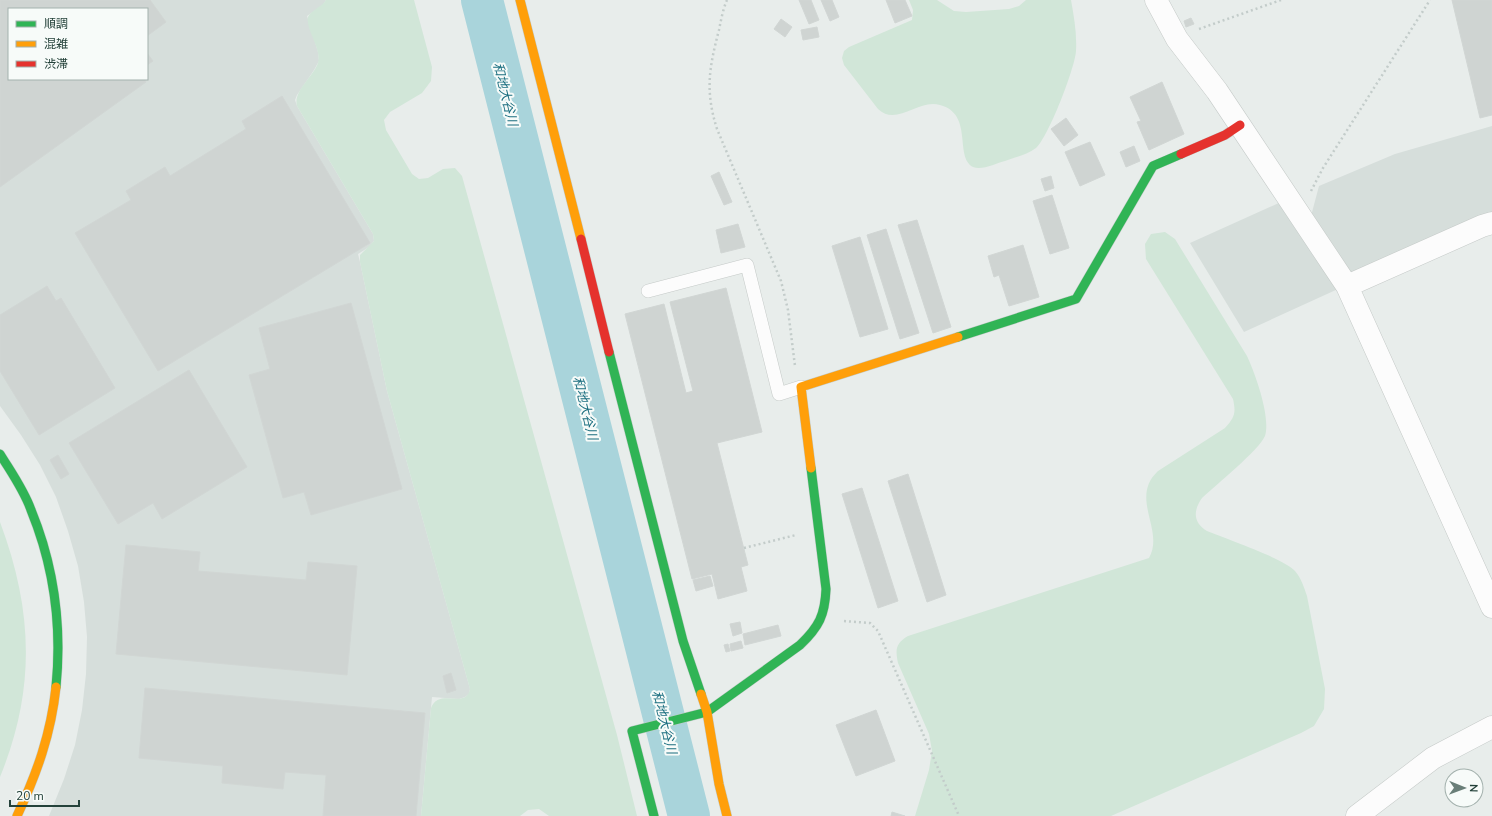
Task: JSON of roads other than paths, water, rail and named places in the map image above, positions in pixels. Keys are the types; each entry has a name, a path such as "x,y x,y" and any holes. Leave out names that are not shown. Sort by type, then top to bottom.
{"street":[{"path":"520,0 683,641 707,712 719,784 727,816"},
{"path":"1156,0 1177,40 1218,91 1347,286 1492,607"},
{"path":"654,816 632,731 707,712 800,645 812,634 822,617 826,605 826,589 801,387 1076,299 1153,166 1225,135 1240,125"},
{"path":"1347,286 1482,226 1492,223"},
{"path":"0,454 16,479 42,540 51,572 57,605 59,638 59,672 56,699 48,738 38,770 17,816"},
{"path":"1357,816 1433,758 1492,727"}],"lane":[{"path":"648,291 747,265 779,394 801,387"}],"waterway":[{"name":"和地大谷川","path":"482,0 689,816"}]}
